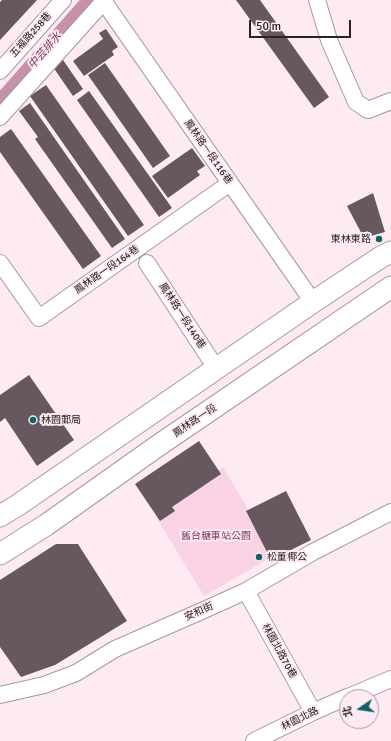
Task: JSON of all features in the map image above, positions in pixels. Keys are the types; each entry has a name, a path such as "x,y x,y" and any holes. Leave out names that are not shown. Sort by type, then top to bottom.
{"main road":[{"path":"0,516 312,302 391,252"},
{"name":"鳳林路一段","path":"0,554 391,287"}],"street":[{"name":"五福路258巷","path":"0,71 63,0"},
{"path":"317,0 329,40 356,102 368,110 391,101"},
{"path":"0,117 104,1"},
{"name":"鳳林路一段116巷","path":"104,1 312,302"},
{"name":"鳳林路一段164巷","path":"0,264 39,318 230,183"},
{"name":"鳳林路一段140巷","path":"147,263 216,368"},
{"name":"安和街","path":"0,695 44,685 76,673 115,649 246,590 313,552 391,512"},
{"name":"林園北路70巷","path":"246,590 313,712"},
{"name":"林園北路","path":"366,689 391,678"},
{"name":"林園北路","path":"254,741 339,701"}],"green space":[{"name":"舊台糖車站公園","path":"223,467 275,555 204,596 156,517"}],"building":[{"path":"2,0 37,0 0,40 0,2"},
{"path":"236,0 260,0 329,97 314,108"},
{"path":"106,29 118,47 112,51 114,55 84,76 73,61 103,39 99,33"},
{"path":"63,60 83,89 73,96 53,67"},
{"path":"105,63 170,156 153,168 88,75"},
{"path":"46,85 144,225 128,236 30,96"},
{"path":"89,91 172,208 159,217 77,100"},
{"path":"30,103 125,239 112,248 35,139 38,137 19,111"},
{"path":"11,129 101,256 83,269 0,152 0,137"},
{"path":"192,148 205,166 197,171 200,175 168,198 152,176"},
{"path":"373,193 385,232 364,238 347,206"},
{"name":"林園郵局","path":"29,375 74,440 37,466 5,418 0,422 0,395"},
{"path":"199,441 221,474 172,507 175,511 160,521 135,484"},
{"path":"286,491 311,540 271,560 246,511"},
{"path":"56,544 78,544 127,621 55,665 21,677 0,647 0,580"}],"waterway":[{"name":"中芸排水","path":"0,101 89,0"}],"place":[{"name":"東林東路","path":"379,239"},
{"name":"林園郵局","path":"33,420"},
{"name":"松董椰公","path":"259,557"}]}
